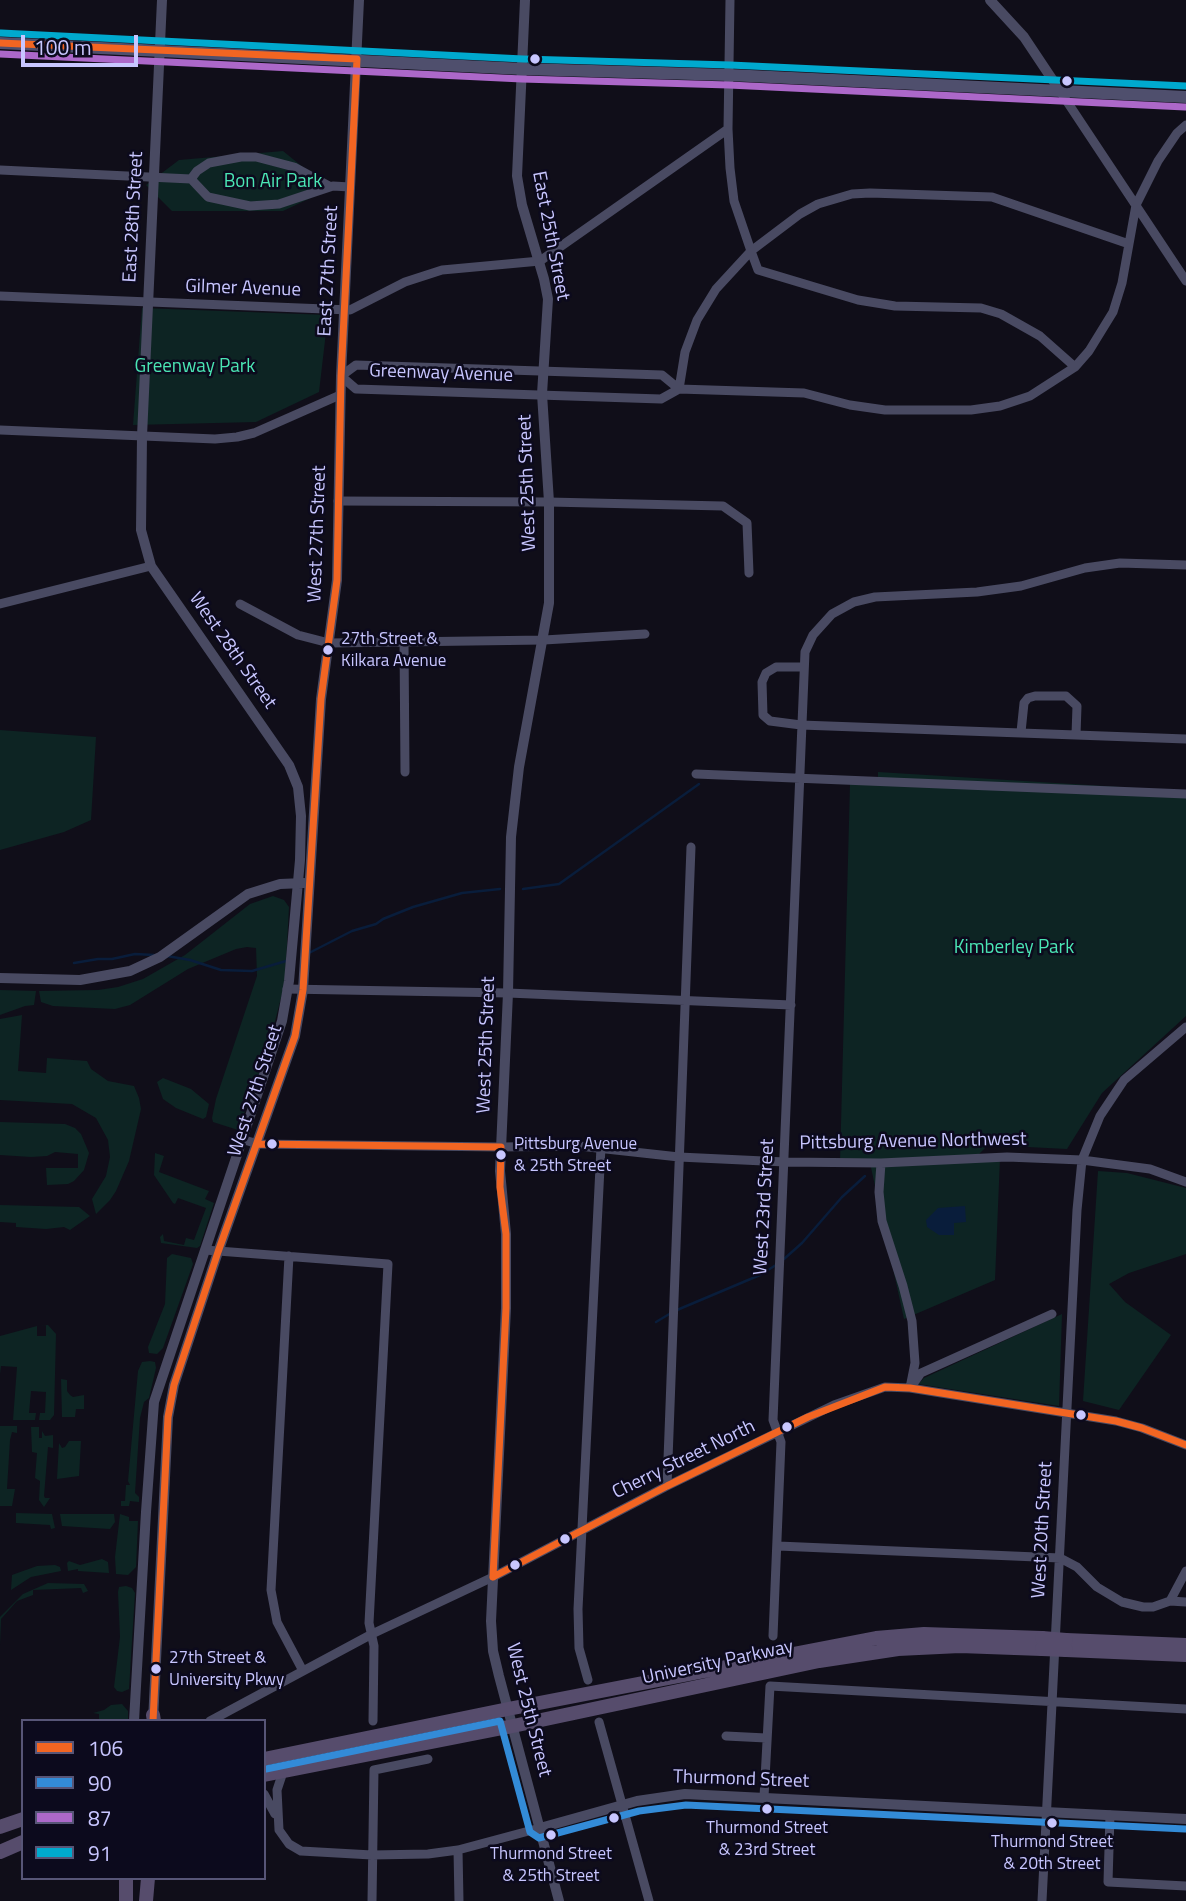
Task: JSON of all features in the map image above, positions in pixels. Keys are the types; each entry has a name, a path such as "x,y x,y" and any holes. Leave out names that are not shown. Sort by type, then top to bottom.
{"main road":[{"path":"0,43 523,69 729,75 1186,97"},
{"name":"University Parkway","path":"266,1759 876,1638 924,1634 1186,1655"},
{"name":"University Parkway","path":"266,1775 819,1661 898,1648 1042,1644"},
{"name":"University Parkway","path":"1066,1645 1186,1645"},
{"path":"0,1828 21,1820"},
{"path":"0,1852 21,1843"},
{"path":"126,1880 126,1901"},
{"path":"146,1901 148,1880"}],"street":[{"name":"East 28th Street","path":"142,436 162,0"},
{"name":"East 27th Street","path":"341,376 359,0"},
{"name":"East 25th Street","path":"525,0 517,176 522,205 540,261 548,299 542,394"},
{"path":"730,0 730,168 734,201 758,270 858,300 895,306 981,308 1000,314 1040,336 1074,367"},
{"path":"990,0 1024,37 1136,205 1182,268 1186,281"},
{"name":"Greenway Avenue","path":"678,389 662,375 356,365 341,376 356,389 662,398 678,389 804,393 850,405 885,410 971,410 1000,406 1030,396 1074,367 1089,351 1112,312 1122,284 1136,205 1157,161 1186,125"},
{"name":"Gilmer Avenue","path":"0,296 345,311 405,282 442,270 540,261 728,130"},
{"path":"191,179 209,163 241,157 294,167 329,187"},
{"path":"0,170 191,179 208,198 250,206 286,202 329,187 350,187"},
{"path":"678,389 685,352 697,320 716,289 751,251 800,214 818,204 852,194 870,193 992,197 1129,244"},
{"name":"West 27th Street","path":"134,1719 154,1402 282,1021 287,989 303,883 321,699 337,580 341,376"},
{"name":"West 25th Street","path":"542,394 549,502 549,603 519,767 511,837 500,1186 506,1234 506,1308 493,1577 493,1651 559,1901"},
{"path":"0,430 215,439 237,437 254,433 340,395"},
{"name":"West 28th Street","path":"142,436 141,530 151,566 289,765 298,787 303,883"},
{"path":"338,502 549,502 723,506 747,523 749,573"},
{"name":"West 23rd Street","path":"773,1636 781,1442 773,1420 805,652 813,635 832,614 854,602 875,597 977,592 1021,586 1085,568 1120,563 1186,565"},
{"path":"0,604 151,566"},
{"path":"240,604 298,635 329,643 544,640 645,634"},
{"path":"404,641 405,772"},
{"path":"804,667 776,667 766,673 762,682 763,715 770,721 801,725 1186,739"},
{"path":"1021,732 1024,703 1028,698 1066,696 1077,706 1076,735"},
{"path":"696,774 1186,794"},
{"path":"667,1486 691,847"},
{"path":"0,978 80,980 130,971 160,957 248,894 265,887 303,883"},
{"name":"West 27th Street","path":"153,1719 167,1417 177,1375 218,1252 295,1036 303,990 303,883"},
{"path":"287,989 508,993 791,1005"},
{"name":"West 20th Street","path":"1042,1901 1077,1210 1083,1160 1100,1116 1124,1080 1186,1027"},
{"name":"Pittsburg Avenue Northwest","path":"241,1139 258,1144 601,1147 679,1157 785,1161 881,1163 1007,1157 1083,1160 1150,1169 1186,1182"},
{"path":"588,1679 578,1637 601,1147"},
{"path":"881,1163 879,1192 882,1221 912,1321 915,1363 910,1388"},
{"path":"205,1250 388,1264 369,1623 372,1634 373,1721"},
{"path":"289,1256 271,1590 277,1622 303,1671"},
{"path":"910,1388 921,1373 1052,1314"},
{"name":"Cherry Street North","path":"226,1716 372,1634 493,1577 667,1486 834,1405 875,1390 892,1386 910,1388 1116,1421 1186,1445"},
{"path":"778,1546 1060,1558 1077,1567 1097,1587 1122,1602 1143,1607 1170,1601 1186,1602"},
{"path":"1170,1601 1186,1571"},
{"path":"764,1797 770,1686 1186,1709"},
{"path":"600,1722 649,1901"},
{"path":"726,1736 766,1738"},
{"path":"372,1901 374,1770 428,1759"},
{"path":"277,1820 277,1790 283,1772"},
{"name":"Thurmond Street","path":"266,1798 283,1838 301,1851 372,1855 428,1854 458,1850 671,1794 1186,1819"},
{"path":"1110,1815 1108,1882 1186,1886"},
{"path":"458,1850 459,1901"}],"green space":[{"name":"Bon Air Park","path":"283,151 330,189 283,211 172,211 146,185 179,160"},
{"name":"Greenway Park","path":"142,308 328,315 319,392 256,422 133,425"},
{"path":"0,730 96,737 91,820 64,832 0,850"},
{"name":"Kimberley Park","path":"878,772 1186,791 1186,1016 1102,1093 1067,1149 988,1145 976,1157 1000,1158 995,1280 904,1319 870,1163 840,1162 850,784 878,785"},
{"path":"273,896 284,900 289,907 285,982 268,1049 238,1130 213,1122 212,1118 257,976 256,948 236,949 188,969 130,1005 115,1009 53,1006 41,1002 39,991 98,990 143,979 185,955 250,904"},
{"path":"0,990 36,991 34,1005 0,1015"},
{"path":"22,1015 18,1071 46,1073 47,1058 87,1061 91,1069 108,1081 134,1086 139,1098 141,1109 129,1161 116,1191 96,1214 92,1199 106,1176 110,1157 108,1140 96,1118 72,1104 0,1100 0,1019"},
{"path":"163,1078 191,1089 209,1104 206,1117 203,1119 176,1108 163,1099 157,1082"},
{"path":"0,1122 65,1124 75,1128 81,1134 89,1153 84,1170 68,1184 47,1185 46,1168 78,1168 78,1154 55,1152 47,1156 31,1157 0,1155"},
{"path":"155,1153 164,1156 159,1172 209,1191 205,1199 214,1203 197,1248 161,1243 160,1237 163,1234 164,1241 184,1245 186,1238 194,1240 206,1208 178,1198 175,1204 173,1203 154,1175"},
{"path":"1098,1171 1127,1173 1186,1188 1186,1254 1129,1273 1109,1284 1125,1302 1171,1335 1119,1410 1083,1401"},
{"path":"0,1205 79,1207 90,1216 70,1230 64,1227 16,1227 16,1223 0,1222"},
{"path":"172,1254 191,1258 193,1264 163,1348 157,1354 149,1353 148,1347 165,1304 167,1258"},
{"path":"1062,1314 1059,1406 918,1384 924,1378"},
{"path":"46,1325 56,1334 54,1415 50,1420 39,1420 40,1413 45,1413 46,1392 31,1391 29,1413 36,1413 35,1420 13,1420 17,1367 1,1366 0,1374 0,1336 37,1326 37,1336 46,1336"},
{"path":"142,1362 155,1362 156,1368 149,1398 144,1402 140,1418 135,1493 139,1502 130,1501 129,1506 121,1506 121,1501 125,1501 126,1485 130,1485 128,1481 138,1371"},
{"path":"61,1379 67,1380 67,1391 70,1395 84,1395 84,1409 76,1409 75,1417 62,1417"},
{"path":"0,1426 17,1426 17,1433 12,1432 10,1440 7,1489 15,1489 12,1506 0,1506"},
{"path":"31,1427 39,1427 39,1438 42,1438 42,1431 45,1436 53,1435 53,1448 48,1447 44,1496 50,1498 44,1507 39,1500 40,1481 35,1478 37,1453 32,1452"},
{"path":"69,1441 81,1441 79,1476 57,1479 59,1443 62,1448"},
{"path":"16,1513 52,1514 55,1528 51,1529 50,1525 16,1523"},
{"path":"60,1514 114,1514 115,1522 110,1529 62,1526"},
{"path":"120,1514 129,1517 129,1521 138,1521 136,1567 128,1575 116,1574 115,1557"},
{"path":"102,1559 108,1562 109,1573 78,1569 68,1571 69,1561 80,1565"},
{"path":"37,1566 60,1567 61,1571 31,1577 11,1590 12,1575"},
{"path":"48,1583 84,1584 88,1591 83,1593 81,1588 33,1590 33,1595 17,1601 1,1619 0,1645 0,1617 23,1594"},
{"path":"119,1587 132,1588 135,1593 129,1689 122,1692 114,1687 120,1637 118,1592"},
{"path":"122,1704 128,1711 128,1719 99,1719 99,1714 93,1713 111,1705"}],"water":[{"path":"965,1206 966,1222 954,1223 954,1235 939,1235 927,1227 926,1220 938,1208"}],"waterway":[{"path":"523,889 559,884 699,784"},
{"path":"309,953 352,931 376,924 413,907 462,893 500,889"},
{"path":"74,963 135,954 154,955"},
{"path":"167,956 221,970 252,971 286,961"},
{"path":"784,1259 865,1176"},
{"path":"677,1310 760,1275 776,1265"},
{"path":"656,1322 671,1313"}],"transit line":[{"name":"91","path":"1,33 523,59 730,65 1186,86"},
{"name":"106","path":"0,43 357,59 341,376 337,580 321,699 303,990 295,1036 174,1385 168,1417 153,1719"},
{"name":"87","path":"0,54 1185,107"},
{"name":"106","path":"258,1144 501,1147 500,1187 506,1234 506,1308 493,1577"},
{"name":"106","path":"493,1577 667,1486 808,1417 885,1387 910,1388 1116,1421 1186,1445"},
{"name":"90","path":"266,1769 500,1721 530,1832 539,1838 639,1811 686,1805 1185,1829"}],"place":[{"name":"27th Street & Kilkara Avenue","path":"328,650"},
{"name":"Pittsburg Avenue & 25th Street","path":"501,1155"},
{"name":"27th Street & University Pkwy","path":"156,1669"},
{"name":"Thurmond Street & 23rd Street","path":"767,1809"},
{"name":"Thurmond Street & 20th Street","path":"1052,1823"},
{"name":"Thurmond Street & 25th Street","path":"551,1835"}]}
